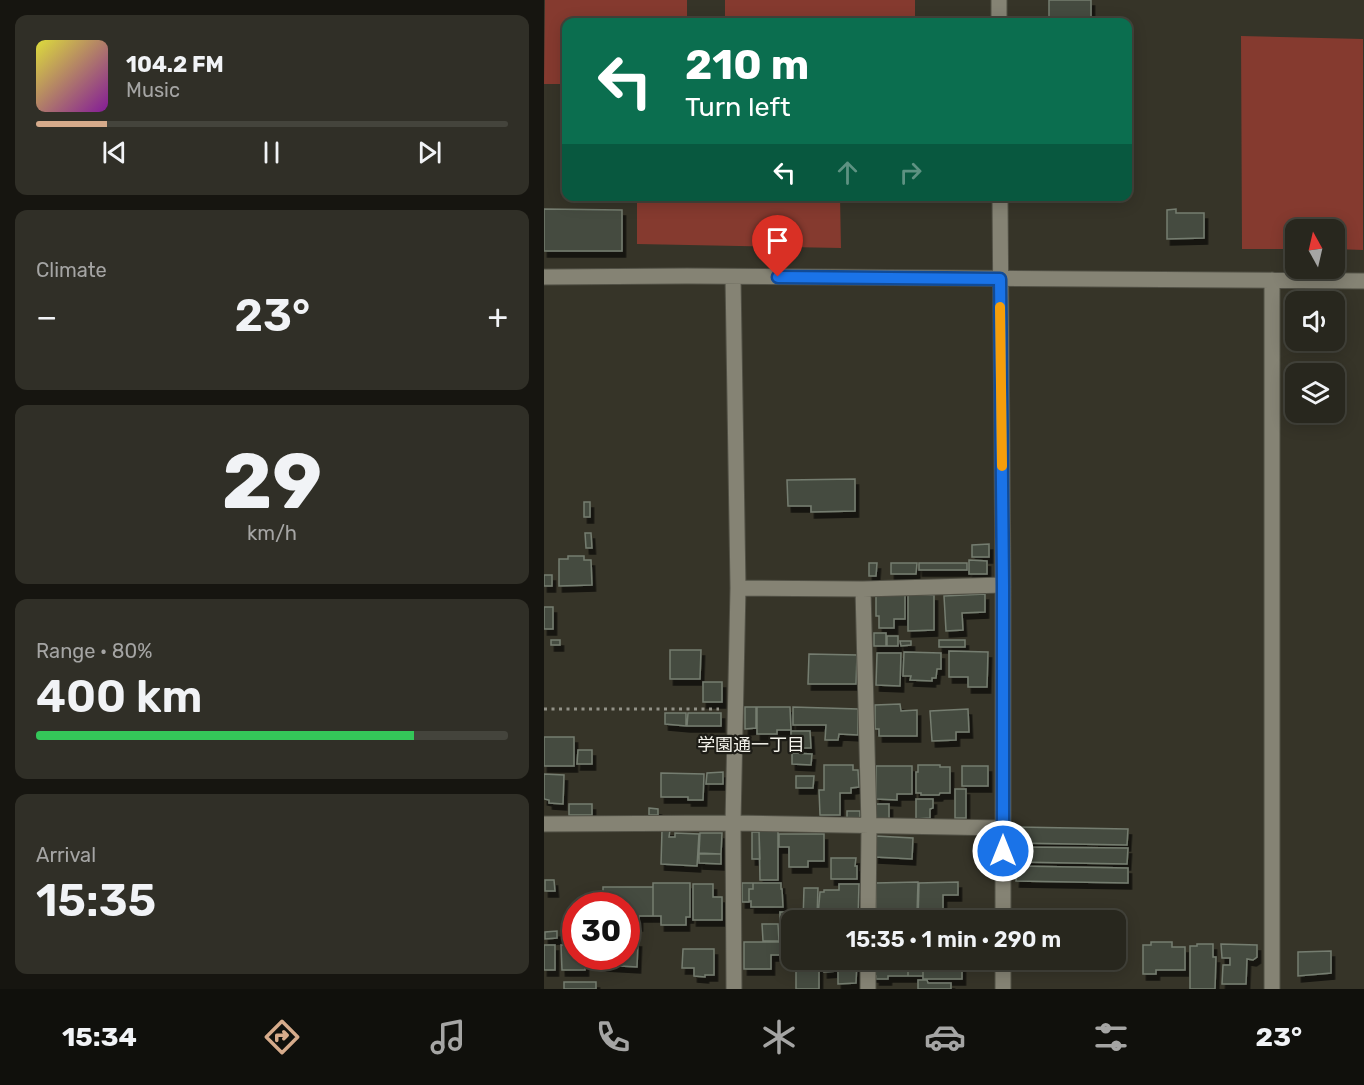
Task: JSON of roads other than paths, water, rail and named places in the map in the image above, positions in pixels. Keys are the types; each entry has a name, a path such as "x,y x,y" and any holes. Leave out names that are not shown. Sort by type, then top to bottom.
{"street":[{"path":"999,0 999,18"},
{"path":"1000,201 1003,910"},
{"path":"544,277 1363,281"},
{"path":"733,277 738,588 733,823 734,989"},
{"path":"1272,280 1272,989"},
{"path":"738,588 863,589 1003,585"},
{"path":"863,589 869,826 868,910"},
{"path":"544,824 733,823 1003,828"},
{"path":"868,970 868,989"},
{"path":"1003,970 1003,989"}],"district":[{"name":"学園通一丁目","path":"751,745"}]}
